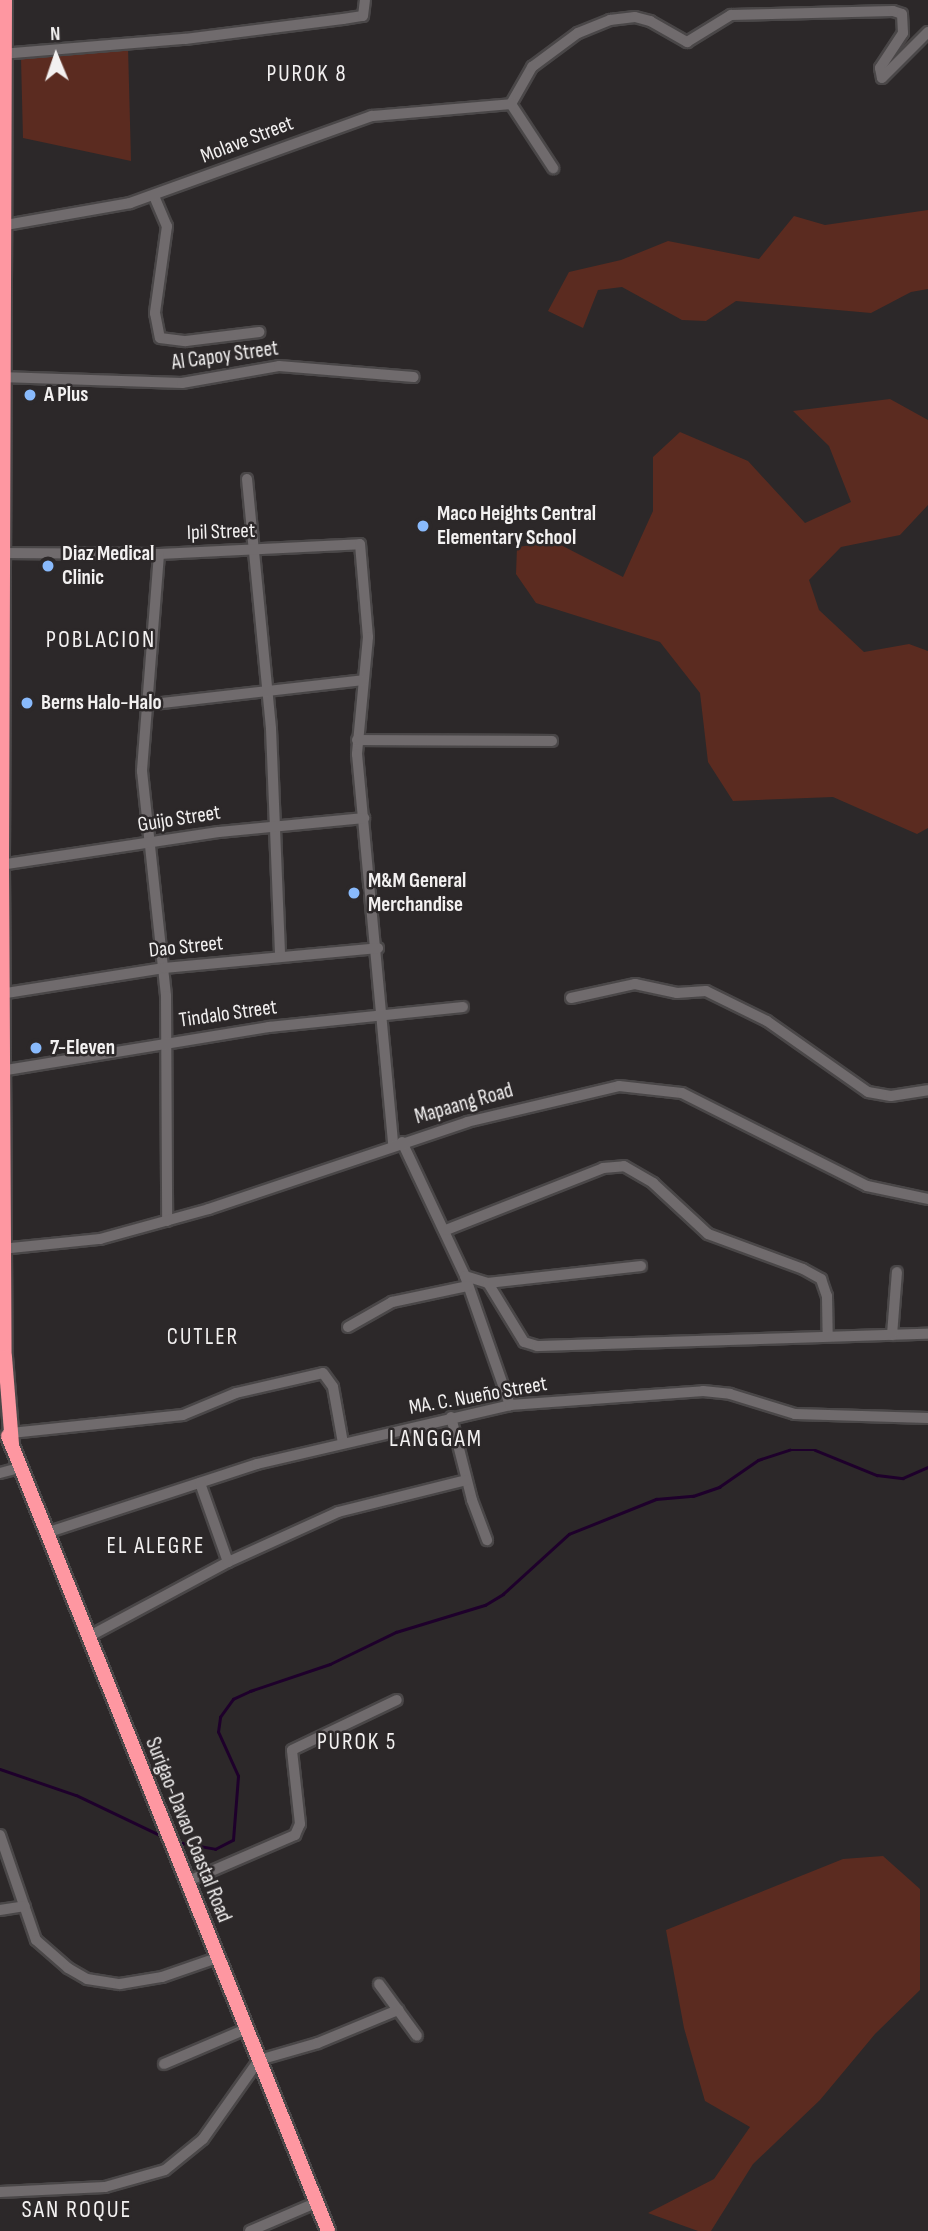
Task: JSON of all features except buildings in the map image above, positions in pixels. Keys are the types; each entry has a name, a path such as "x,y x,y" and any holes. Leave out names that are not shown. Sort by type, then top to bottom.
{"highway":[{"name":"Surigao-Davao Coastal Road","path":"5,0 2,53 1,994 3,1245 11,1439"},
{"name":"Surigao-Davao Coastal Road","path":"0,1415 11,1439 19,1468 328,2231"}],"street":[{"path":"2,53 185,39 363,16 365,0"},
{"path":"553,168 511,104 532,67 578,33 610,20 635,17 650,21 687,42 731,15 893,11 902,14 903,33 880,68 882,78 928,32"},
{"name":"Molave Street","path":"2,225 104,210 154,195 340,124 372,116 511,104"},
{"path":"154,195 167,226 156,313 160,338 186,341 259,332"},
{"name":"Al Capoy Street","path":"2,377 182,383 279,366 414,377"},
{"path":"247,479 250,551 272,772 279,957"},
{"name":"Ipil Street","path":"3,554 159,554 360,544 368,624 362,680"},
{"path":"159,554 145,705 143,789 164,968 168,1041 167,1221"},
{"path":"145,705 362,680 357,740 398,1143 446,1230 510,1405"},
{"path":"357,740 552,741"},
{"name":"Guijo Street","path":"1,865 272,827 364,818"},
{"name":"Dao Street","path":"1,994 164,968 378,948"},
{"path":"571,998 635,984 677,993 706,991 767,1021 860,1088 891,1096 928,1090"},
{"name":"Tindalo Street","path":"2,1071 168,1041 298,1023 384,1018 463,1007"},
{"name":"Mapaang Road","path":"3,1245 74,1244 167,1221 398,1143 591,1091 647,1087 702,1100 867,1186 928,1199"},
{"path":"446,1230 596,1170 624,1166 653,1183 708,1234 803,1269 821,1279 827,1296 828,1335"},
{"path":"348,1327 392,1302 466,1281 488,1283 640,1266"},
{"path":"892,1335 897,1272"},
{"path":"488,1283 519,1334 537,1346 928,1334"},
{"path":"11,1439 183,1415 236,1393 323,1373 333,1387 343,1443"},
{"name":"MA. C. Nueño Street","path":"46,1533 200,1483 343,1443 510,1405 703,1391 730,1394 795,1414 928,1418"},
{"path":"452,1417 466,1480 487,1540"},
{"path":"0,1473 19,1468"},
{"path":"88,1637 228,1562 338,1512 466,1480"},
{"path":"200,1483 228,1562"},
{"path":"186,1882 295,1835 300,1824 292,1750 397,1700"},
{"path":"0,1835 36,1940 50,1955 95,1981 120,1984 162,1977 218,1958"},
{"path":"0,1910 25,1906"},
{"path":"379,1984 417,2036"},
{"path":"0,2192 105,2186 165,2170 184,2159 203,2138 259,2060 318,2043 398,2010"},
{"path":"164,2064 246,2029"},
{"path":"250,2231 318,2202"}],"shaded area":[{"path":"128,47 131,161 23,138 21,58"},
{"path":"928,210 928,289 911,292 871,313 736,301 706,321 682,320 622,287 598,290 583,328 548,311 569,272 621,260 668,241 759,259 794,216 825,225"},
{"path":"890,399 928,420 928,505 900,535 841,547 809,580 819,610 864,652 909,644 928,651 928,828 917,834 833,797 733,801 708,762 700,693 660,642 536,603 516,574 517,547 555,542 623,577 653,511 653,457 680,432 748,461 805,523 851,502 829,446 793,411"},
{"path":"883,1856 920,1889 920,1990 875,2034 820,2100 753,2164 711,2231 698,2231 648,2213 714,2179 750,2127 705,2101 684,2028 666,1930 843,1859"}],"waterway":[{"path":"177,1842 215,1849 233,1840 238,1776 218,1732 220,1717 233,1699 330,1664 396,1632 485,1605 503,1594 569,1534 656,1499 693,1496 719,1487 758,1460 789,1450 815,1450 877,1475 903,1478 928,1467"},
{"path":"0,1769 76,1795 164,1837"}],"place":[{"name":"A Plus","path":"30,395"},
{"name":"Maco Heights Central Elementary School","path":"423,526"},
{"name":"Diaz Medical Clinic","path":"48,566"},
{"name":"Berns Halo-Halo","path":"27,703"},
{"name":"M&M General Merchandise","path":"354,893"},
{"name":"7-Eleven","path":"36,1048"}],"district":[{"name":"PUROK 8","path":"307,74"},
{"name":"POBLACION","path":"101,640"},
{"name":"CUTLER","path":"203,1337"},
{"name":"LANGGAM","path":"436,1439"},
{"name":"EL ALEGRE","path":"156,1546"},
{"name":"PUROK 5","path":"357,1742"},
{"name":"SAN ROQUE","path":"77,2210"}]}
